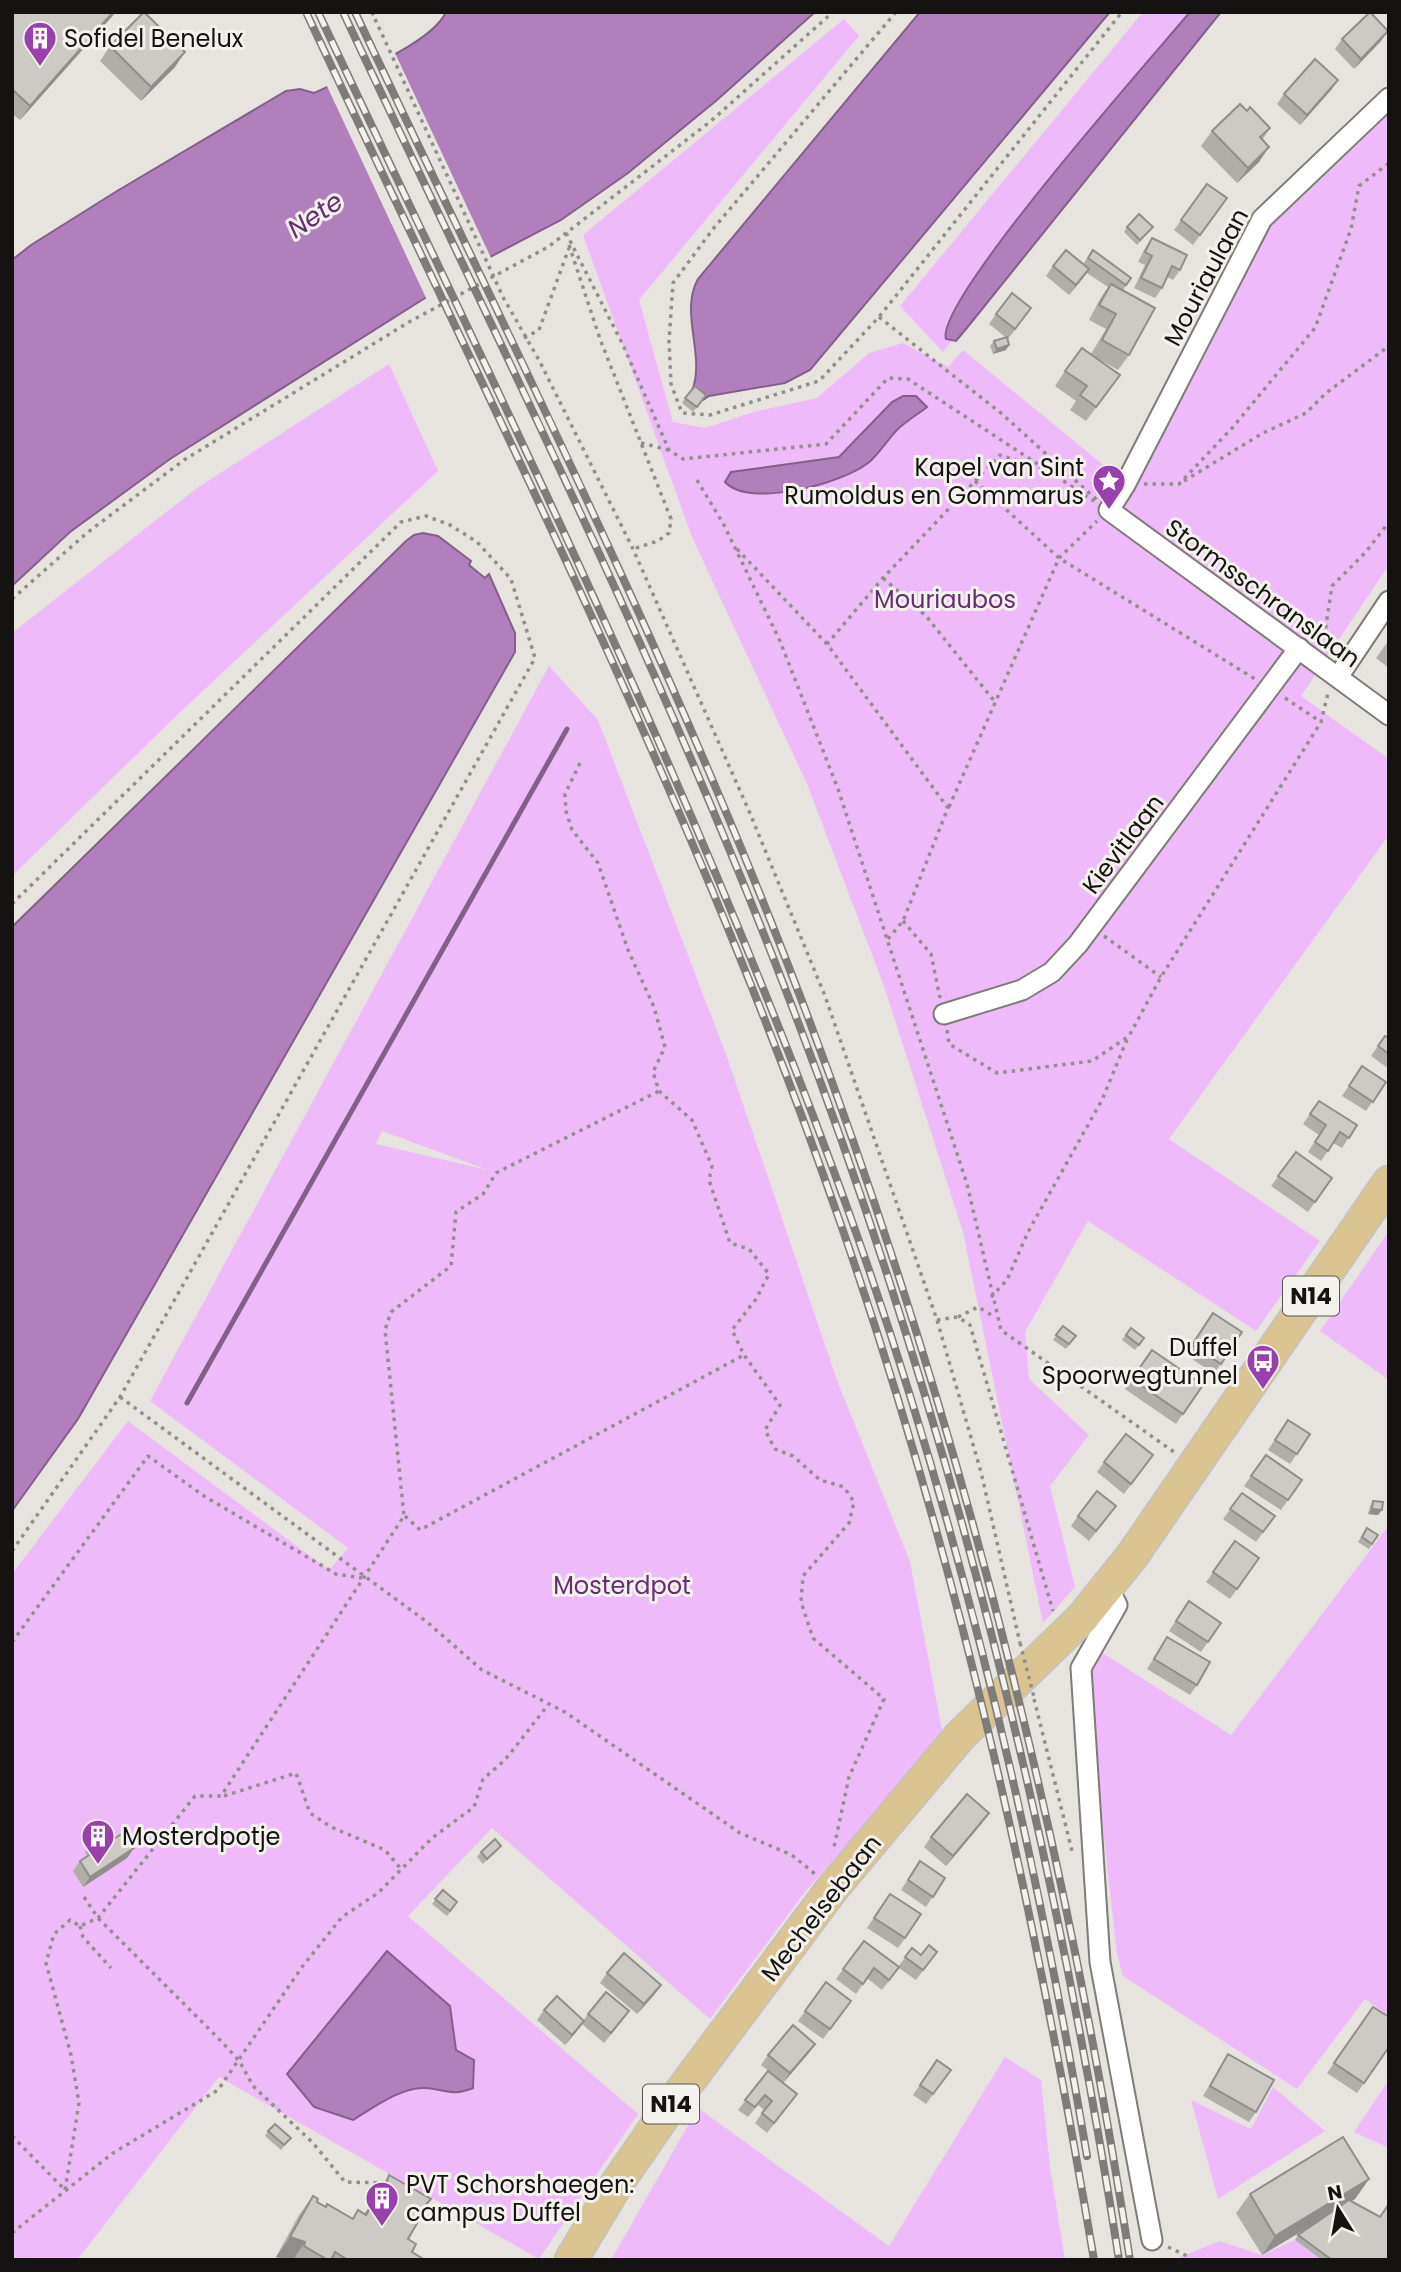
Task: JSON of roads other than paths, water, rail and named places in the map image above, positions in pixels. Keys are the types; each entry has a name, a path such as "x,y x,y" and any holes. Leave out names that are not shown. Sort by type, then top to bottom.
{"main road":[{"name":"Mechelsebaan","path":"571,2260 615,2185 671,2105 832,1889 960,1736 1082,1618 1108,1587 1389,1182"}],"street":[{"name":"Mouriaulaan","path":"1108,510 1125,485 1262,219 1389,98"},
{"name":"Stormsschranslaan","path":"1108,510 1389,715"},
{"path":"1331,672 1389,601"},
{"name":"Kievitlaan","path":"944,1014 1022,990 1052,972 1091,927 1299,648"},
{"path":"1108,1587 1117,1605 1081,1668 1100,1962 1152,2240"}],"water":[{"name":"Nete","path":"446,12 815,12 717,100 628,173 561,220 490,257 170,459 70,532 12,586 12,260 31,245 117,191 286,91 300,89 314,93 407,47 438,24"},
{"path":"920,12 1110,12 810,370 785,383 709,396 703,400 692,391 696,363 691,306 698,279"},
{"path":"1190,12 1221,12 956,341 946,339 952,316 974,278 1009,230 1094,124"},
{"path":"903,396 916,396 927,407 900,427 868,463 856,471 818,485 774,493 737,490 725,482 731,472 839,457 892,402"},
{"path":"423,533 438,536 471,561 469,565 485,578 489,574 515,633 515,652 78,1419 12,1511 12,927 406,541"},
{"path":"387,1951 450,2006 456,2050 474,2060 473,2088 454,2092 424,2088 406,2091 387,2099 353,2120 314,2107 287,2074"}],"waterway":[{"path":"187,1403 567,729"}],"railway":[{"path":"306,12 519,460 657,761 722,913 840,1222 883,1350 921,1478 989,1735 1046,1996 1094,2260"},
{"path":"318,12 528,456 664,754 729,905 848,1210 888,1325 924,1442 988,1677 1042,1916 1087,2156"},
{"path":"343,12 574,500 686,746 788,996 845,1150 897,1305 988,1619 1061,1938 1119,2260"},
{"path":"355,12 587,500 698,746 800,996 856,1150 908,1305 998,1619 1072,1938 1103,2098 1130,2260"}],"place":[{"name":"Sofidel Benelux","path":"40,68"},
{"name":"Kapel van Sint Rumoldus en Gommarus","path":"1109,511"},
{"name":"Duffel Spoorwegtunnel","path":"1263,1391"},
{"name":"Mosterdpotje","path":"98,1866"},
{"name":"PVT Schorshaegen: campus Duffel","path":"382,2228"}],"park label":[{"name":"Mouriaubos","path":"945,599"},
{"name":"Mosterdpot","path":"622,1585"}]}
